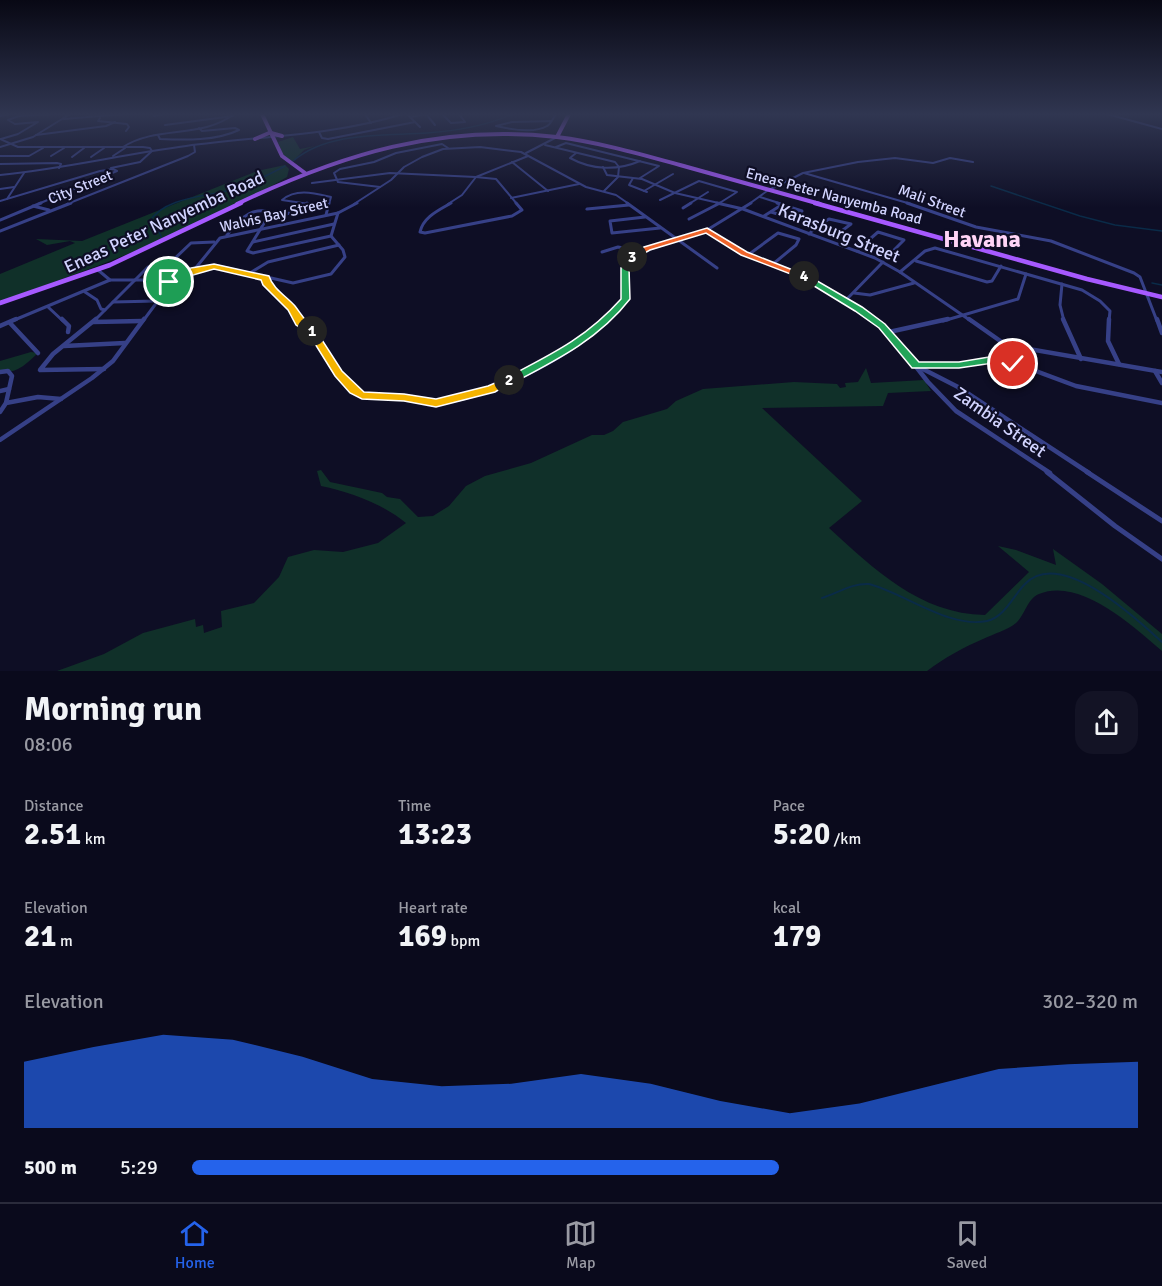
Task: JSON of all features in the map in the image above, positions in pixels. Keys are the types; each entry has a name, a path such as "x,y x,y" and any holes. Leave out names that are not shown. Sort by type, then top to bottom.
{"main road":[{"path":"275,145 284,160 304,173"},
{"name":"Eneas Peter Nanyemba Road","path":"0,303 100,272 110,265 304,173 382,148 399,145"},
{"name":"Eneas Peter Nanyemba Road","path":"600,145 630,151 767,191 1162,297"},
{"path":"294,168 315,169"},
{"path":"282,183 292,175 294,168"}],"street":[{"path":"14,145 44,148 149,148 152,152"},
{"path":"113,156 127,145"},
{"path":"0,175 59,169 192,145"},
{"name":"City Street","path":"0,231 188,156 195,152 194,145"},
{"path":"381,187 346,184 336,180 334,174 339,169 374,162 396,153 435,145"},
{"path":"444,145 448,148"},
{"path":"525,153 544,145"},
{"path":"547,145 615,162 619,167 618,177 604,191"},
{"path":"556,147 560,145"},
{"path":"574,145 640,160 659,167 640,178"},
{"path":"72,157 84,147"},
{"path":"91,158 105,147"},
{"name":"Walvis Bay Street","path":"194,270 215,242 226,235 257,231 338,213 364,199 422,157 448,148 489,147 525,153 547,168 579,184 616,195 717,268"},
{"path":"0,156 31,155 44,148"},
{"path":"51,156 64,148"},
{"path":"0,201 141,161 150,156 152,152"},
{"path":"578,152 570,158 587,167 629,166 640,160"},
{"path":"0,163 8,156"},
{"path":"312,183 399,173 475,178 497,180 522,212 491,220 420,232 421,225 459,197 475,178 483,171 529,156"},
{"path":"266,278 266,284 292,309 300,323 314,333 339,374 357,394 436,403 456,400 496,388 578,344 604,324 626,299 625,268 629,260 640,251 707,230 744,209 767,191 803,173 853,163 895,158 933,163 950,158 973,162"},
{"path":"108,160 110,169"},
{"path":"511,161 548,191"},
{"path":"0,163 57,163 60,164 59,169"},
{"name":"Karasburg Street","path":"603,167 605,175 640,178 675,193 744,209 883,262 1006,345 1162,372"},
{"path":"0,219 117,171 110,169"},
{"path":"6,200 24,173"},
{"name":"Mali Street","path":"803,173 889,196 976,227 1058,243 1138,275 1162,333"},
{"path":"633,178 629,185 646,192 654,184 673,174"},
{"path":"660,200 694,182 702,181 737,192 704,213 688,219"},
{"path":"510,198 579,184"},
{"path":"0,189 15,186"},
{"path":"326,215 331,197 296,192 282,200 309,202 310,207 266,220 257,231 247,251 250,253 331,236"},
{"path":"683,208 708,192"},
{"path":"760,197 802,211 793,218 771,212"},
{"path":"764,216 784,204"},
{"path":"587,209 629,205"},
{"path":"30,206 50,210"},
{"path":"226,235 241,218 252,211 269,211 277,216"},
{"path":"331,236 338,213"},
{"path":"645,217 610,221 612,233 661,228"},
{"path":"809,234 815,228 829,219 851,224 839,234 815,228"},
{"path":"252,242 334,224"},
{"name":"Zambia Street","path":"707,230 748,255 810,279 889,332 928,382 956,411 1058,478 1115,526 1162,559"},
{"path":"857,251 862,246 878,232 904,240 890,254 862,246"},
{"path":"748,255 778,233 799,239 796,245 772,264"},
{"path":"0,326 110,280 166,280 194,270 218,266 290,284 331,274 345,257 331,236"},
{"path":"104,369 40,370 53,354 93,322 148,267 170,263 190,243 215,242"},
{"path":"249,273 273,261 339,245"},
{"path":"602,252 618,247 640,251"},
{"path":"900,272 909,269 925,250 935,248 1062,284 1092,295 1110,311 1108,341 1119,365"},
{"path":"916,261 987,282 992,280 1001,266"},
{"path":"845,301 868,274 883,262"},
{"path":"100,272 110,280"},
{"path":"889,332 929,325 1018,299 1026,274"},
{"path":"0,440 104,369 168,286 169,282 166,280"},
{"path":"854,293 870,295 915,283"},
{"path":"1062,284 1059,306 1062,319 1081,359"},
{"path":"85,291 97,300 101,309 105,310"},
{"path":"113,302 157,301"},
{"path":"48,307 69,326 68,332"},
{"path":"93,322 142,321"},
{"path":"9,323 38,353"},
{"path":"63,346 126,343"},
{"path":"1001,358 1006,345"},
{"path":"916,365 959,365 1001,358 1076,386 1162,403"},
{"path":"916,365 958,387 1162,521"},
{"path":"1155,370 1162,383"},
{"path":"0,372 8,371 12,375 6,404 0,412"},
{"path":"0,392 9,389"},
{"path":"6,404 38,397 62,399"}],"green space":[{"path":"279,145 298,145 300,149 315,146 304,150 292,162 284,157"},
{"path":"285,165 289,169 287,177 183,231 111,261 0,301 0,274 75,243 70,241 47,245 36,239 82,241 257,171"},
{"path":"31,352 38,353 21,367 0,372 0,361"},
{"path":"866,368 871,383 924,380 931,391 888,393 883,406 762,408 862,501 829,528 863,559 900,586 919,598 961,613 985,615 1029,572 998,546 1016,550 1056,565 1053,549 1102,584 1162,634 1162,651 1121,617 1105,607 1071,592 1055,591 1035,596 1019,620 1005,630 961,649 927,671 57,671 104,654 143,633 195,619 196,627 203,625 204,633 222,627 221,611 254,603 279,577 288,557 314,550 343,552 378,543 406,523 366,500 321,486 317,471 321,470 330,482 400,499 418,517 433,516 449,506 466,486 485,476 531,463 592,435 604,435 623,422 667,409 676,401 703,389 794,382 837,384 840,388 846,387 845,383 858,382"}],"waterway":[{"path":"293,161 320,145"},
{"path":"162,238 158,230 149,222 166,207 190,198 238,188 285,166"},
{"path":"991,186 1080,216 1115,225 1162,231"},
{"path":"1152,283 1162,285"},
{"path":"822,598 851,587 869,584 958,620 987,621 1004,611 1025,584 1040,575 1058,574 1097,590 1135,618 1162,642"}],"district":[{"name":"Havana","path":"982,239"}],"route":[{"path":"169,282 166,280 214,266 266,278 266,284 292,309 300,323 314,333 339,374 357,394 436,403 456,400 496,388 578,344 604,324 626,299 625,268 634,254 707,230 744,254 810,279 872,318 889,332 916,365 984,363 1001,358 1013,364"}]}
